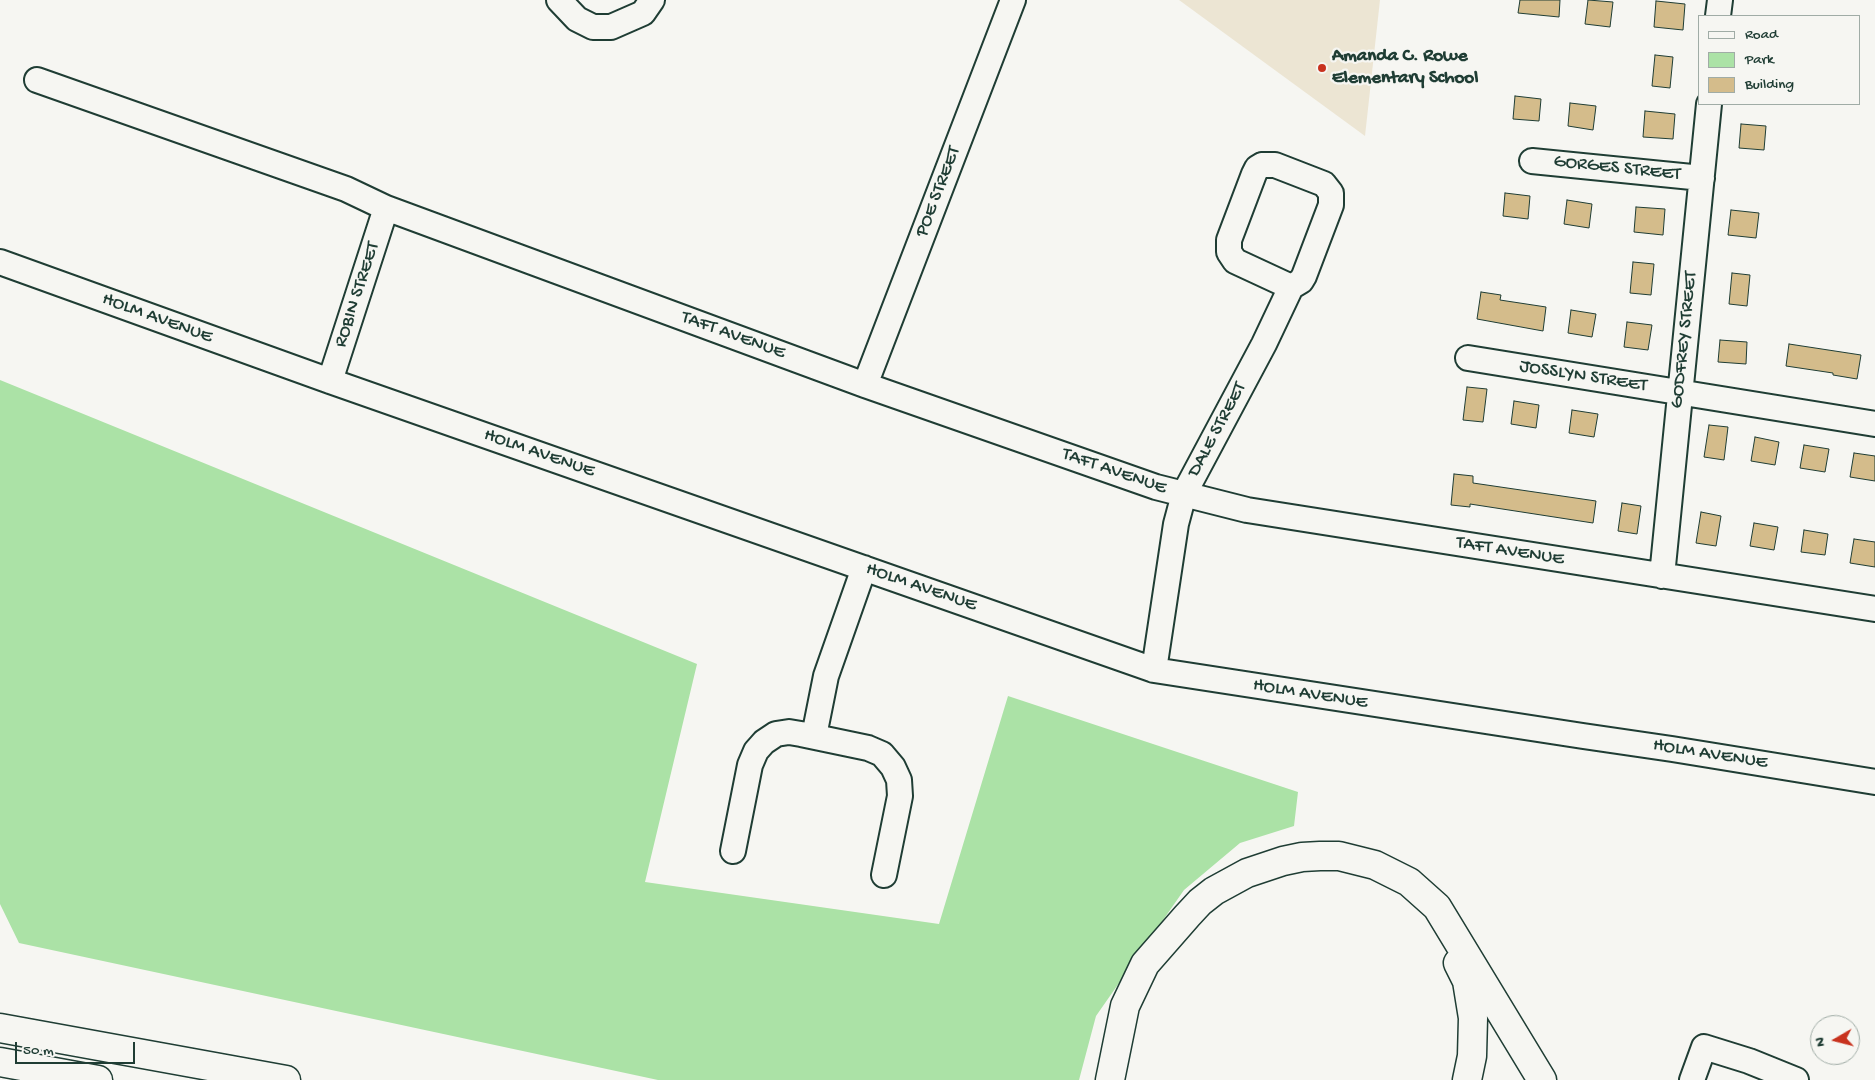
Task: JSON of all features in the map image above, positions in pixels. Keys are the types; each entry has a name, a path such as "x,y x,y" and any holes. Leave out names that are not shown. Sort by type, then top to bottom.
{"highway":[{"path":"1110,1080 1125,1006 1141,972 1145,964 1193,909 1214,891 1247,873 1283,861 1320,856 1339,856 1375,865 1409,882 1437,907 1542,1080"},
{"path":"1124,1080 1139,1010 1162,967 1196,925 1209,912 1240,892 1276,878 1314,873 1332,874 1369,882 1402,899 1429,920 1441,934 1456,957 1466,981 1471,1000 1474,1037 1467,1080"},
{"path":"0,1028 286,1080"},
{"path":"0,1062 98,1080"}],"street":[{"path":"559,0 577,19 593,26 611,27 643,13 652,0"},
{"name":"POE STREET","path":"865,385 1013,0"},
{"path":"1718,15 1720,0"},
{"name":"TAFT AVENUE","path":"37,80 346,189 386,208 865,385 1128,478 1247,510 1875,610"},
{"name":"GODFREY STREET","path":"1662,576 1709,105"},
{"name":"GORGES STREET","path":"1532,161 1702,178"},
{"path":"1262,165 1275,165 1324,184 1331,192 1331,205 1304,276 1301,281 1291,287 1235,261 1229,252 1229,240 1254,174 1257,168 1262,165"},
{"name":"ROBIN STREET","path":"330,381 386,208"},
{"name":"HOLM AVENUE","path":"0,262 330,381 1154,670 1682,750 1875,782"},
{"name":"DALE STREET","path":"1154,670 1176,524 1184,494 1264,344 1291,287"},
{"name":"JOSSLYN STREET","path":"1468,358 1875,424"},
{"path":"814,736 826,676 864,568"},
{"path":"733,851 750,765 756,751 764,742 776,734 789,732 868,748 882,754 893,767 898,780 900,796 884,875"},
{"path":"1692,1080 1704,1047 1746,1071 1796,1080"}],"shaded area":[{"name":"Amanda C. Rowe Elementary School","path":"1179,0 1380,0 1365,136"}],"green space":[{"path":"0,380 697,664 645,882 939,924 1008,696 1298,792 1294,826 1240,843 1184,890 1096,1016 1079,1080 658,1080 19,943 0,904"}],"building":[{"path":"1520,0 1560,0 1559,17 1518,13"},
{"path":"1588,0 1613,2 1610,27 1585,24"},
{"path":"1656,1 1685,4 1683,30 1654,27"},
{"path":"1655,55 1673,57 1670,88 1652,86"},
{"path":"1515,96 1541,99 1539,121 1513,119"},
{"path":"1570,103 1596,106 1593,130 1568,126"},
{"path":"1645,111 1675,114 1673,139 1643,137"},
{"path":"1741,124 1766,126 1764,150 1739,148"},
{"path":"1505,193 1530,196 1528,219 1503,216"},
{"path":"1567,200 1592,204 1589,228 1564,224"},
{"path":"1636,207 1665,209 1663,235 1634,232"},
{"path":"1731,210 1759,213 1756,238 1728,235"},
{"path":"1633,262 1654,264 1651,295 1630,293"},
{"path":"1732,273 1750,275 1747,306 1729,304"},
{"path":"1481,292 1501,295 1500,300 1546,307 1543,331 1477,319"},
{"path":"1571,310 1596,314 1592,337 1568,333"},
{"path":"1627,322 1652,325 1648,350 1624,347"},
{"path":"1720,340 1747,342 1746,364 1718,362"},
{"path":"1789,344 1861,355 1857,379 1833,375 1833,373 1786,366"},
{"path":"1467,387 1487,389 1483,422 1463,420"},
{"path":"1514,401 1539,405 1536,428 1511,424"},
{"path":"1572,410 1598,414 1594,437 1569,433"},
{"path":"1709,425 1728,427 1724,460 1704,457"},
{"path":"1755,437 1779,442 1775,465 1751,461"},
{"path":"1804,445 1829,449 1825,472 1800,468"},
{"path":"1854,453 1875,456 1875,481 1850,477"},
{"path":"1454,474 1473,476 1473,483 1596,501 1593,523 1470,504 1470,507 1451,505"},
{"path":"1622,503 1641,506 1637,534 1618,531"},
{"path":"1701,512 1721,516 1716,546 1696,543"},
{"path":"1754,523 1778,527 1774,550 1750,546"},
{"path":"1804,530 1828,534 1825,555 1801,552"},
{"path":"1854,539 1875,542 1875,567 1850,563"}],"place":[{"name":"Amanda C. Rowe Elementary School","path":"1322,68"}]}
